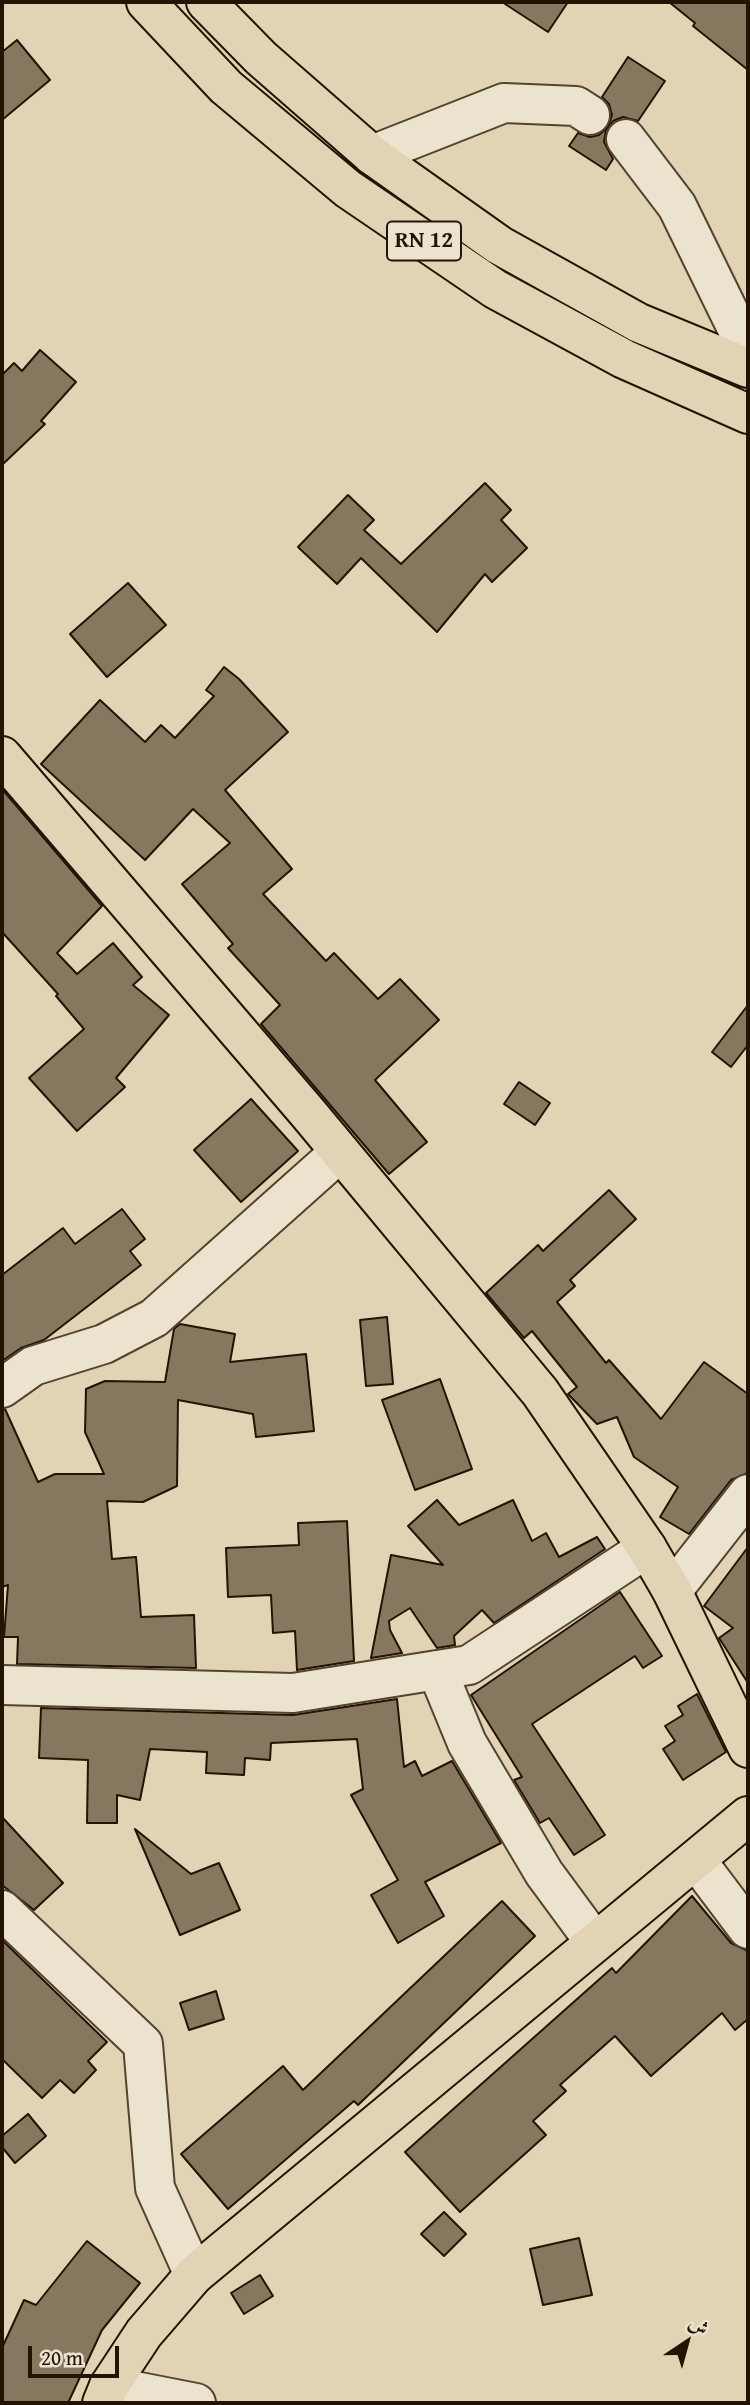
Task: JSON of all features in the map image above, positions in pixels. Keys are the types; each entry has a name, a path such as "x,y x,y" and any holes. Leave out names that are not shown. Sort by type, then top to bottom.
{"main road":[{"name":"RN 12","path":"146,2 226,87 359,197 495,289 624,359 748,414"},
{"name":"RN 12","path":"206,2 261,58 372,155 499,245 639,323 748,368"},
{"path":"2,756 340,1152 540,1392 647,1548 672,1591 748,1748"},
{"path":"106,2394 144,2333 194,2276 594,1941 748,1816"}],"street":[{"path":"372,155 504,103 576,106 590,115"},
{"path":"626,139 677,206 748,351"},
{"path":"2,1388 33,1366 104,1344 154,1318 340,1152"},
{"path":"672,1591 748,1494"},
{"path":"2,1685 293,1693 469,1665 647,1548"},
{"path":"437,1670 467,1743 544,1873 594,1941"},
{"path":"696,1860 748,1929"},
{"path":"2,1910 143,2044 155,2188 194,2276"},
{"path":"106,2394 196,2403"}],"building":[{"path":"502,2 568,2 548,32"},
{"path":"669,2 748,2 748,70 693,26 695,23"},
{"path":"17,40 50,80 2,120 2,52"},
{"path":"628,57 665,81 638,121 623,117 613,121 606,130 604,142 613,159 606,170 569,146 578,133 590,137 599,135 608,127 612,115 609,104 602,97"},
{"path":"40,350 76,382 41,421 45,424 2,465 2,375 14,363 22,371"},
{"path":"485,483 511,510 501,520 527,548 492,582 485,574 437,632 361,558 337,584 298,547 348,495 374,520 364,530 401,564"},
{"path":"128,583 166,625 107,677 70,634"},
{"path":"224,667 239,679 288,732 225,790 292,869 263,894 326,961 334,953 378,999 400,979 439,1020 375,1080 427,1142 389,1174 261,1024 280,1005 228,948 233,944 182,884 230,843 193,809 145,860 41,764 100,700 145,742 161,725 175,738 214,696 206,690"},
{"path":"2,789 102,906 57,953 77,974 113,943 142,977 133,985 169,1015 116,1078 125,1087 77,1131 29,1078 84,1029 56,996 58,994 2,932"},
{"path":"748,1005 748,1045 731,1067 712,1052"},
{"path":"519,1082 550,1103 535,1125 504,1104"},
{"path":"251,1099 298,1151 241,1202 194,1150"},
{"path":"609,1190 636,1219 570,1280 575,1286 557,1302 606,1363 609,1360 661,1419 704,1362 748,1394 748,1473 731,1480 689,1534 660,1517 678,1487 634,1457 617,1417 597,1424 568,1394 577,1387 532,1331 524,1338 486,1293 538,1245 543,1251"},
{"path":"122,1209 145,1239 130,1251 141,1265 44,1340 21,1348 2,1361 2,1275 63,1228 75,1244"},
{"path":"387,1317 393,1384 366,1386 360,1320"},
{"path":"180,1324 235,1334 230,1362 306,1354 314,1431 256,1437 253,1414 178,1400 177,1486 143,1502 107,1501 112,1559 136,1557 141,1617 194,1615 196,1668 17,1664 18,1637 4,1637 8,1585 2,1587 2,1409 5,1409 38,1482 55,1474 104,1474 85,1432 86,1389 105,1381 165,1382 174,1329"},
{"path":"440,1379 472,1469 415,1490 382,1400"},
{"path":"437,1500 459,1525 513,1500 532,1541 546,1533 559,1557 597,1537 605,1549 494,1623 482,1610 454,1636 455,1645 437,1648 410,1608 389,1621 390,1630 402,1653 371,1658 391,1555 443,1565 408,1526"},
{"path":"347,1521 354,1661 297,1670 295,1631 273,1633 271,1595 228,1597 226,1548 299,1545 298,1523"},
{"path":"748,1547 748,1683 719,1638 733,1628 704,1606"},
{"path":"620,1592 662,1656 643,1668 635,1656 532,1724 605,1835 574,1855 549,1818 540,1823 514,1780 522,1777 471,1695"},
{"path":"697,1694 726,1752 683,1780 663,1749 675,1741 665,1726 683,1715 678,1706"},
{"path":"397,1699 404,1767 415,1761 422,1776 452,1761 501,1843 425,1882 444,1916 398,1943 371,1895 398,1880 351,1795 363,1789 357,1739 271,1743 270,1760 245,1758 244,1775 206,1773 207,1752 150,1749 140,1800 117,1795 117,1823 87,1823 88,1760 39,1758 41,1708 293,1715"},
{"path":"2,1817 63,1883 34,1910 2,1885"},
{"path":"135,1829 191,1874 219,1863 240,1910 180,1935"},
{"path":"692,1896 731,1943 748,1951 748,2019 735,2030 722,2013 651,2076 615,2036 560,2085 566,2091 533,2121 546,2135 460,2212 405,2152 612,1968 616,1973"},
{"path":"502,1901 535,1936 358,2105 354,2101 228,2209 181,2154 283,2066 303,2090"},
{"path":"2,1940 107,2042 88,2061 96,2070 74,2093 60,2080 42,2098 2,2059"},
{"path":"216,1991 224,2019 189,2030 180,2003"},
{"path":"28,2114 46,2136 15,2163 2,2147 2,2136"},
{"path":"444,2212 466,2234 444,2256 421,2234"},
{"path":"579,2238 592,2295 543,2305 530,2249"},
{"path":"87,2241 140,2283 102,2330 68,2403 2,2403 2,2348 24,2300 36,2305"},
{"path":"260,2275 273,2296 244,2314 231,2293"}]}
